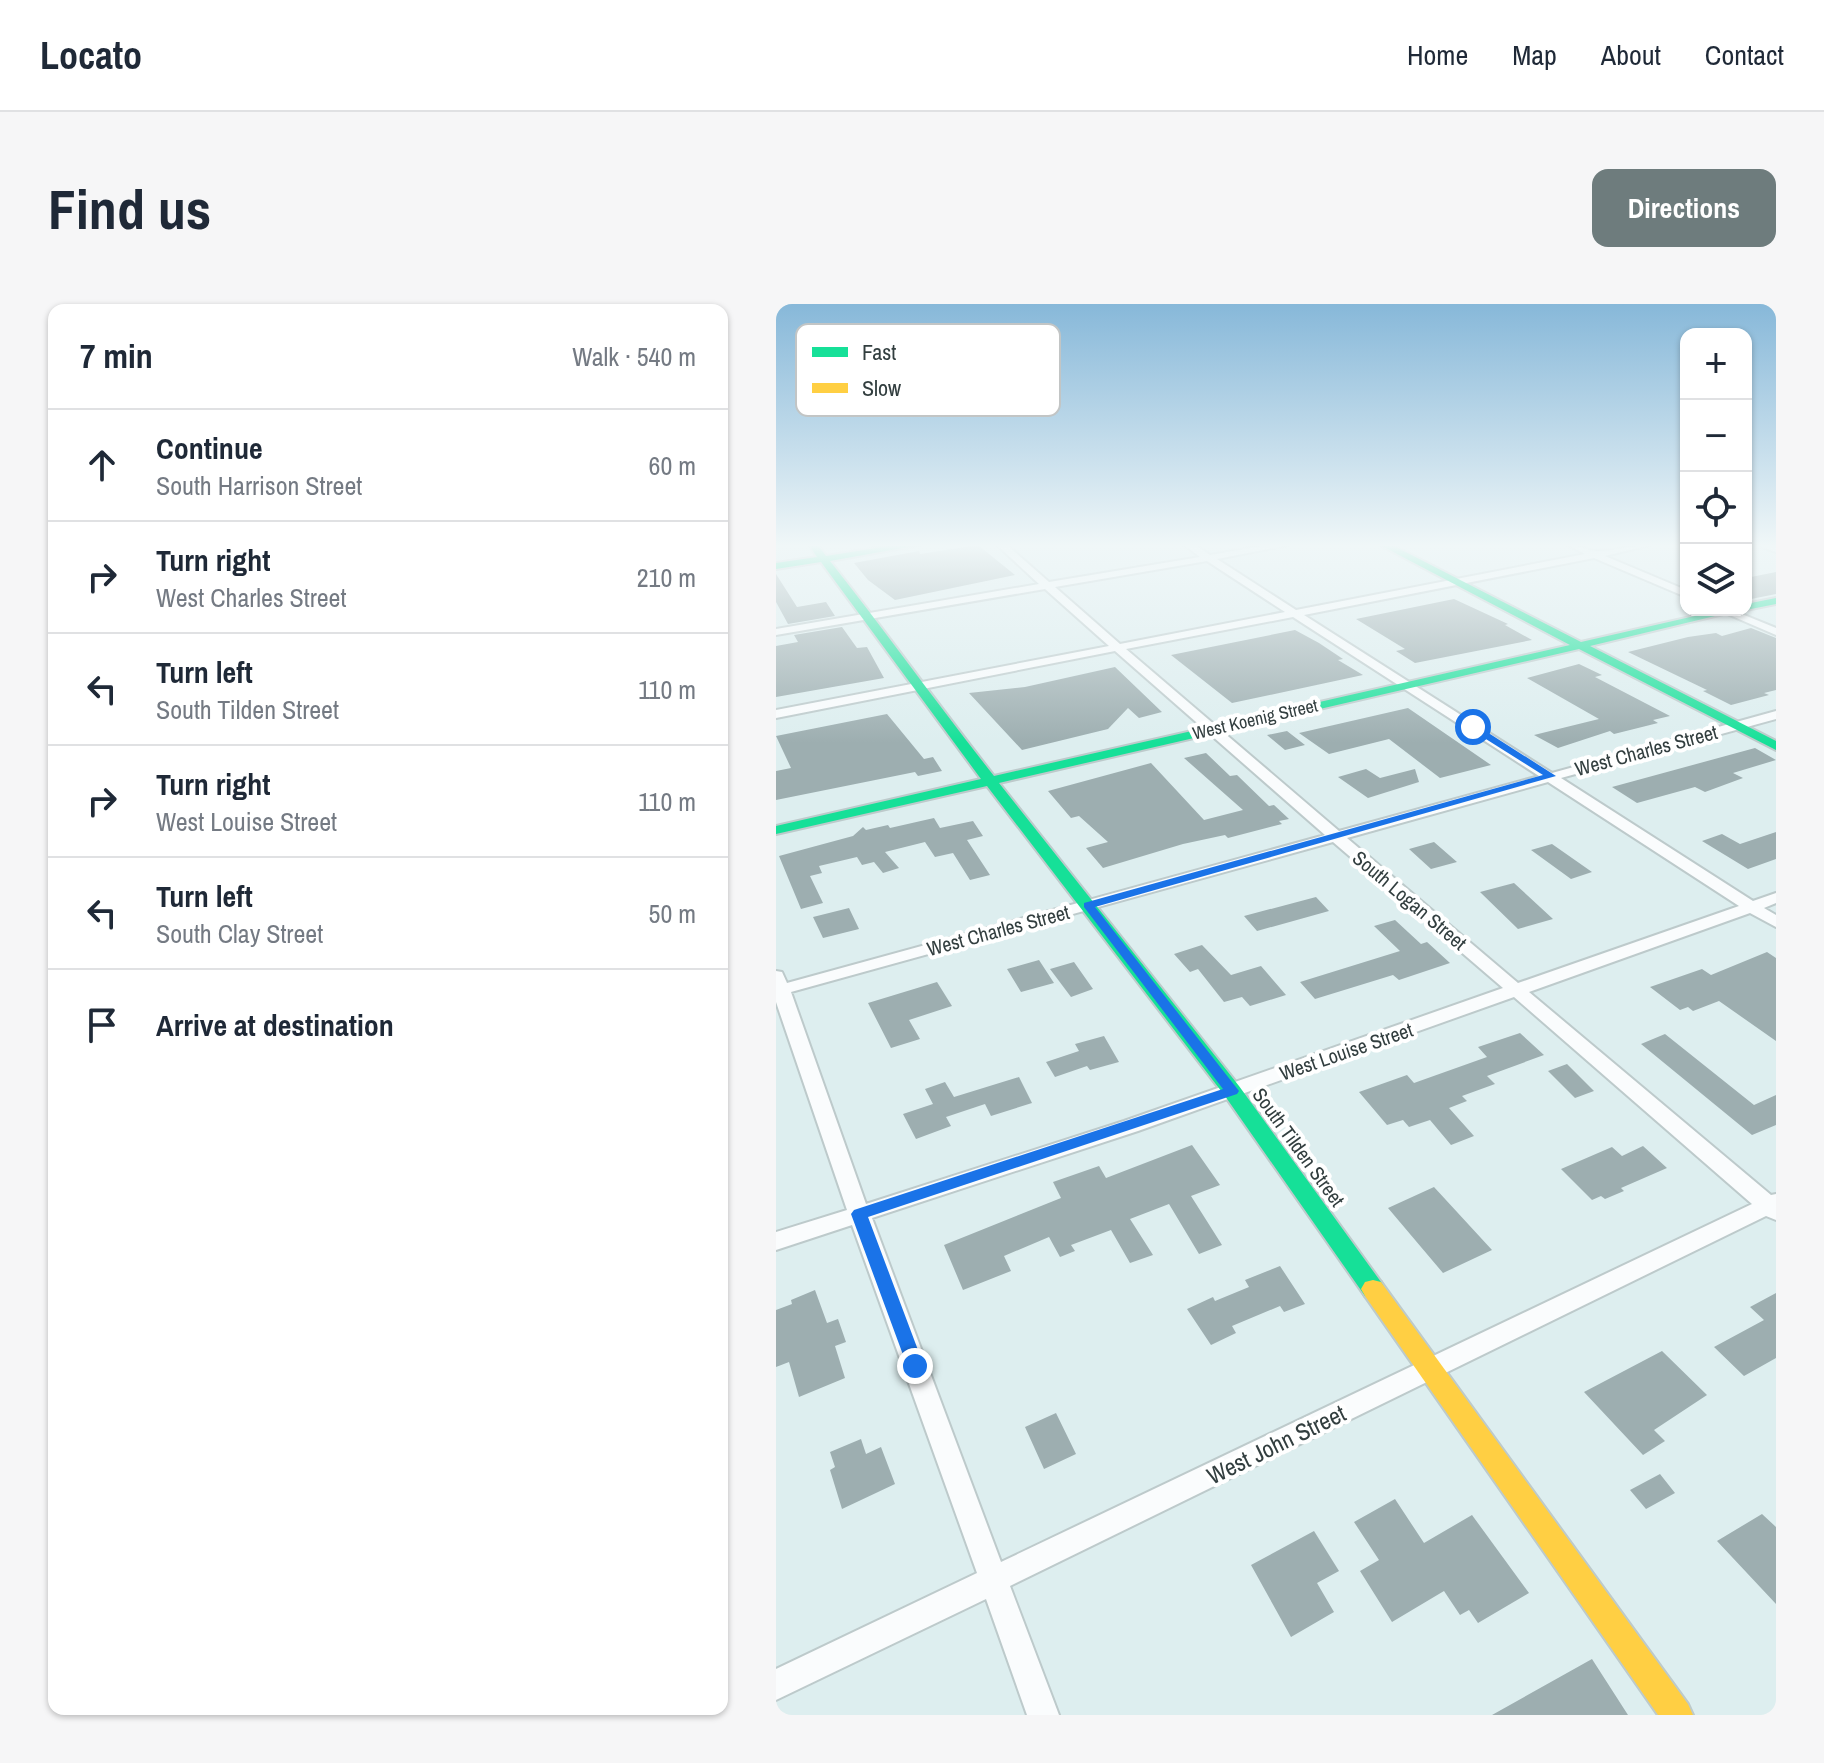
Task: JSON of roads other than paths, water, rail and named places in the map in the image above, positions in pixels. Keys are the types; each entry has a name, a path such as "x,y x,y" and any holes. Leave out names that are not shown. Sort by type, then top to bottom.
{"main road":[{"name":"South Tilden Street","path":"864,611 917,687 1232,1091 1677,1715"},
{"path":"1512,611 1776,746"},
{"name":"West Koenig Street","path":"776,830 1706,616"}],"street":[{"path":"776,632 904,611"},
{"name":"South Logan Street","path":"1074,611 1208,730 1773,1207"},
{"path":"1287,611 1776,922"},
{"path":"776,714 1308,611"},
{"path":"1739,616 1776,632"},
{"name":"West Charles Street","path":"778,985 1088,905 1776,715"},
{"name":"West Louise Street","path":"776,1241 1232,1091 1776,898"},
{"path":"778,985 1043,1715"},
{"name":"West John Street","path":"776,1685 1773,1207"}]}
